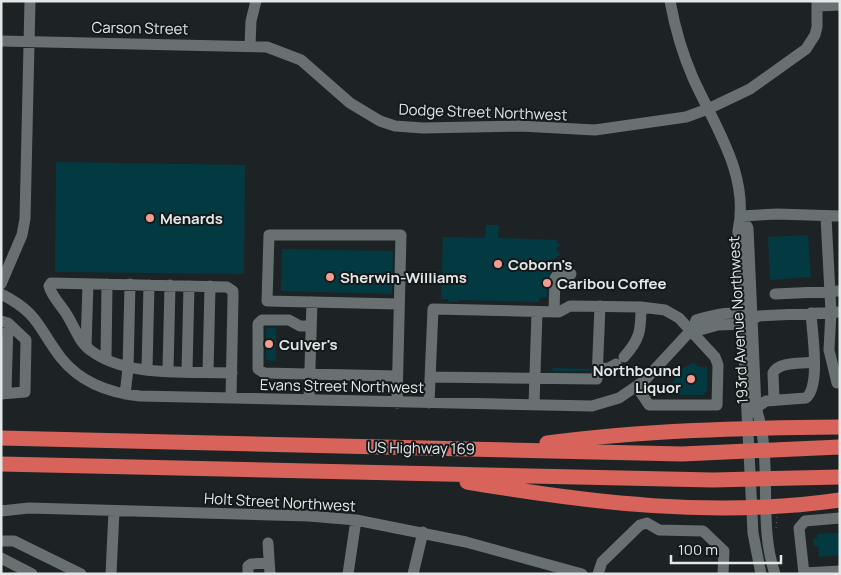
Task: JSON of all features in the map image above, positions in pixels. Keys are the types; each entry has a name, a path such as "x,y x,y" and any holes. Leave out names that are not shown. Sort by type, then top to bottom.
{"highway":[{"path":"496,449 587,438 756,428 840,426"},
{"name":"US Highway 169","path":"1,438 711,454 840,447"},
{"name":"US Highway 169","path":"1,464 713,480 840,478"},
{"path":"413,473 541,495 630,504 760,508 840,500"}],"street":[{"path":"1,284 22,235 25,219 30,1"},
{"path":"250,45 251,21 256,1"},
{"name":"193rd Avenue Northwest","path":"670,1 675,26 687,65 732,160 739,192 741,216 748,228 747,318 756,408 751,484 760,508"},
{"path":"817,4 840,5"},
{"name":"Dodge Street Northwest","path":"250,45 284,51 301,60 350,103 380,121 394,126 423,128 520,126 595,130 676,118 708,109 750,89 806,49 815,35 817,4"},
{"name":"Carson Street","path":"1,41 250,45"},
{"path":"741,216 777,214 840,216"},
{"path":"826,217 835,291 835,312 829,350 837,383"},
{"path":"397,403 401,235 269,235 267,302 399,304"},
{"path":"554,312 555,278 558,274 571,274"},
{"path":"231,398 232,373 233,291 228,287 51,283 49,286 51,293 67,314 86,346 106,359 128,368 232,373"},
{"path":"86,346 88,284"},
{"path":"106,359 107,284"},
{"path":"125,394 128,368 130,284"},
{"path":"147,369 149,285"},
{"path":"168,370 170,285"},
{"path":"187,371 189,286"},
{"path":"208,372 210,286"},
{"path":"775,294 835,291"},
{"name":"Evans Street Northwest","path":"1,294 16,301 31,314 44,330 63,360 77,373 103,389 125,394 397,403 592,406 620,398 637,386 651,374 692,329"},
{"path":"433,301 460,302 464,310"},
{"path":"309,400 312,302"},
{"path":"429,403 433,309 554,312 570,306 641,307 671,313 692,329 717,361 717,405 649,405 637,386"},
{"path":"431,377 597,379 600,306"},
{"path":"598,369 608,368 620,360 634,346 639,335 641,307"},
{"path":"534,405 537,312"},
{"path":"692,329 700,330 747,318 835,312"},
{"path":"756,408 766,401 806,398 810,395 814,381 811,313"},
{"name":"193rd Avenue Northwest","path":"747,318 742,334 766,484 760,508"},
{"path":"311,326 300,326 289,320 262,320 258,324 258,369 264,374 397,376"},
{"path":"4,322 26,340 25,392 4,393 4,322"},
{"path":"774,400 773,373 775,370 783,366 813,362"},
{"name":"Holt Street Northwest","path":"1,511 21,508 301,516 356,520 423,532 517,554 582,574"},
{"path":"760,508 754,544 761,574"},
{"path":"760,508 775,574"},
{"path":"113,573 114,511"},
{"path":"840,518 805,520 799,528 804,573 840,571"},
{"path":"348,574 356,520"},
{"path":"598,574 602,562 640,525 646,523 659,530 703,531 724,551 723,574"},
{"path":"413,574 423,532"},
{"path":"1,541 14,541 81,574"},
{"path":"248,574 248,566 251,564 270,568 268,544"},
{"path":"1,558 32,574"}],"building":[{"name":"Menards","path":"56,162 245,165 244,274 55,272"},
{"name":"Coborn's","path":"486,225 499,225 498,238 556,240 560,246 556,248 560,255 553,259 553,269 548,278 547,297 541,297 538,302 459,300 459,302 448,302 448,299 441,299 443,237 485,238"},
{"path":"808,235 811,277 770,280 768,237"},
{"path":"282,249 393,251 392,294 281,291"},
{"name":"Culver's","path":"266,328 276,328 276,361 266,360"},
{"name":"Northbound Liquor","path":"694,362 698,367 707,367 707,391 703,395 678,395 670,387 681,370"},
{"path":"553,368 590,369 590,371 552,371"},
{"path":"839,533 840,555 819,557 818,546 814,546 813,539 818,539 817,534"}],"place":[{"name":"Menards","path":"150,218"},
{"name":"Coborn's","path":"498,264"},
{"name":"Sherwin-Williams","path":"330,277"},
{"name":"Caribou Coffee","path":"547,283"},
{"name":"Culver's","path":"269,344"},
{"name":"Northbound Liquor","path":"691,379"}]}
